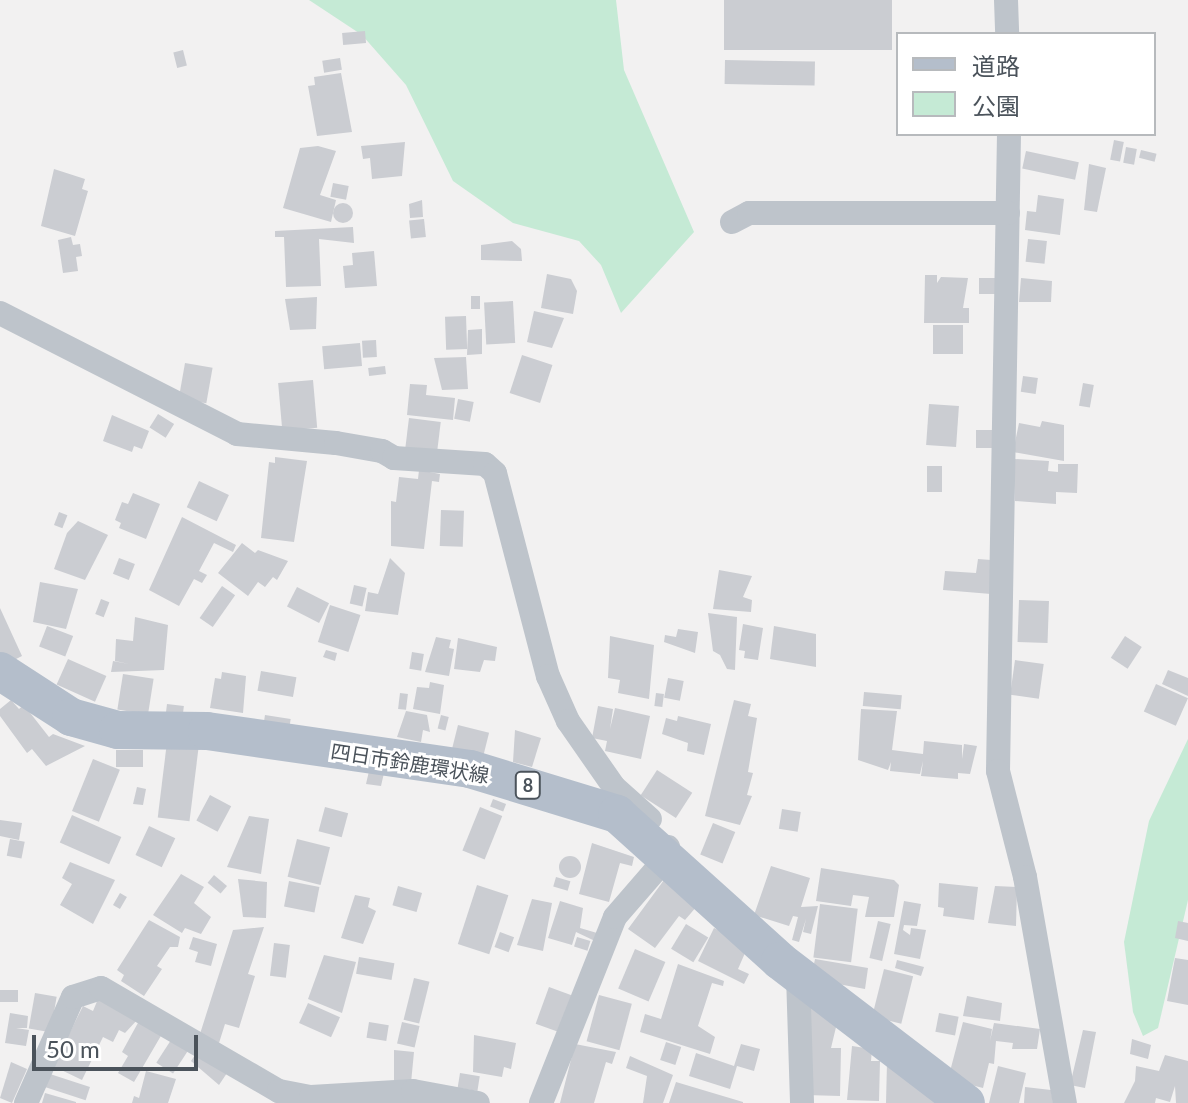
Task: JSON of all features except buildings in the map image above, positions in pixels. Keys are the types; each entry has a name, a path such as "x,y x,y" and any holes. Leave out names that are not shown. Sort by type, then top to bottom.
{"main road":[{"name":"四日市鈴鹿環状線","path":"0,671 71,717 118,730 207,731 470,769 617,814 798,975 966,1103"}],"street":[{"path":"1006,0 1007,32"},
{"path":"1009,136 998,771 1025,877 1065,1103"},
{"path":"732,222 749,213 1008,213"},
{"path":"0,313 237,434 336,443 394,458 485,464 495,473 548,676 563,710 589,757 614,787 669,836 667,857 615,917 541,1103"},
{"path":"798,975 802,1103"},
{"path":"26,1103 73,997 101,988 279,1091 311,1097 413,1091 478,1103"}],"green space":[{"path":"309,0 616,0 624,70 694,232 621,313 601,265 579,241 513,223 453,181 406,85 362,35"},
{"path":"1188,739 1188,900 1158,1028 1143,1036 1133,1012 1124,942 1149,821"}]}
